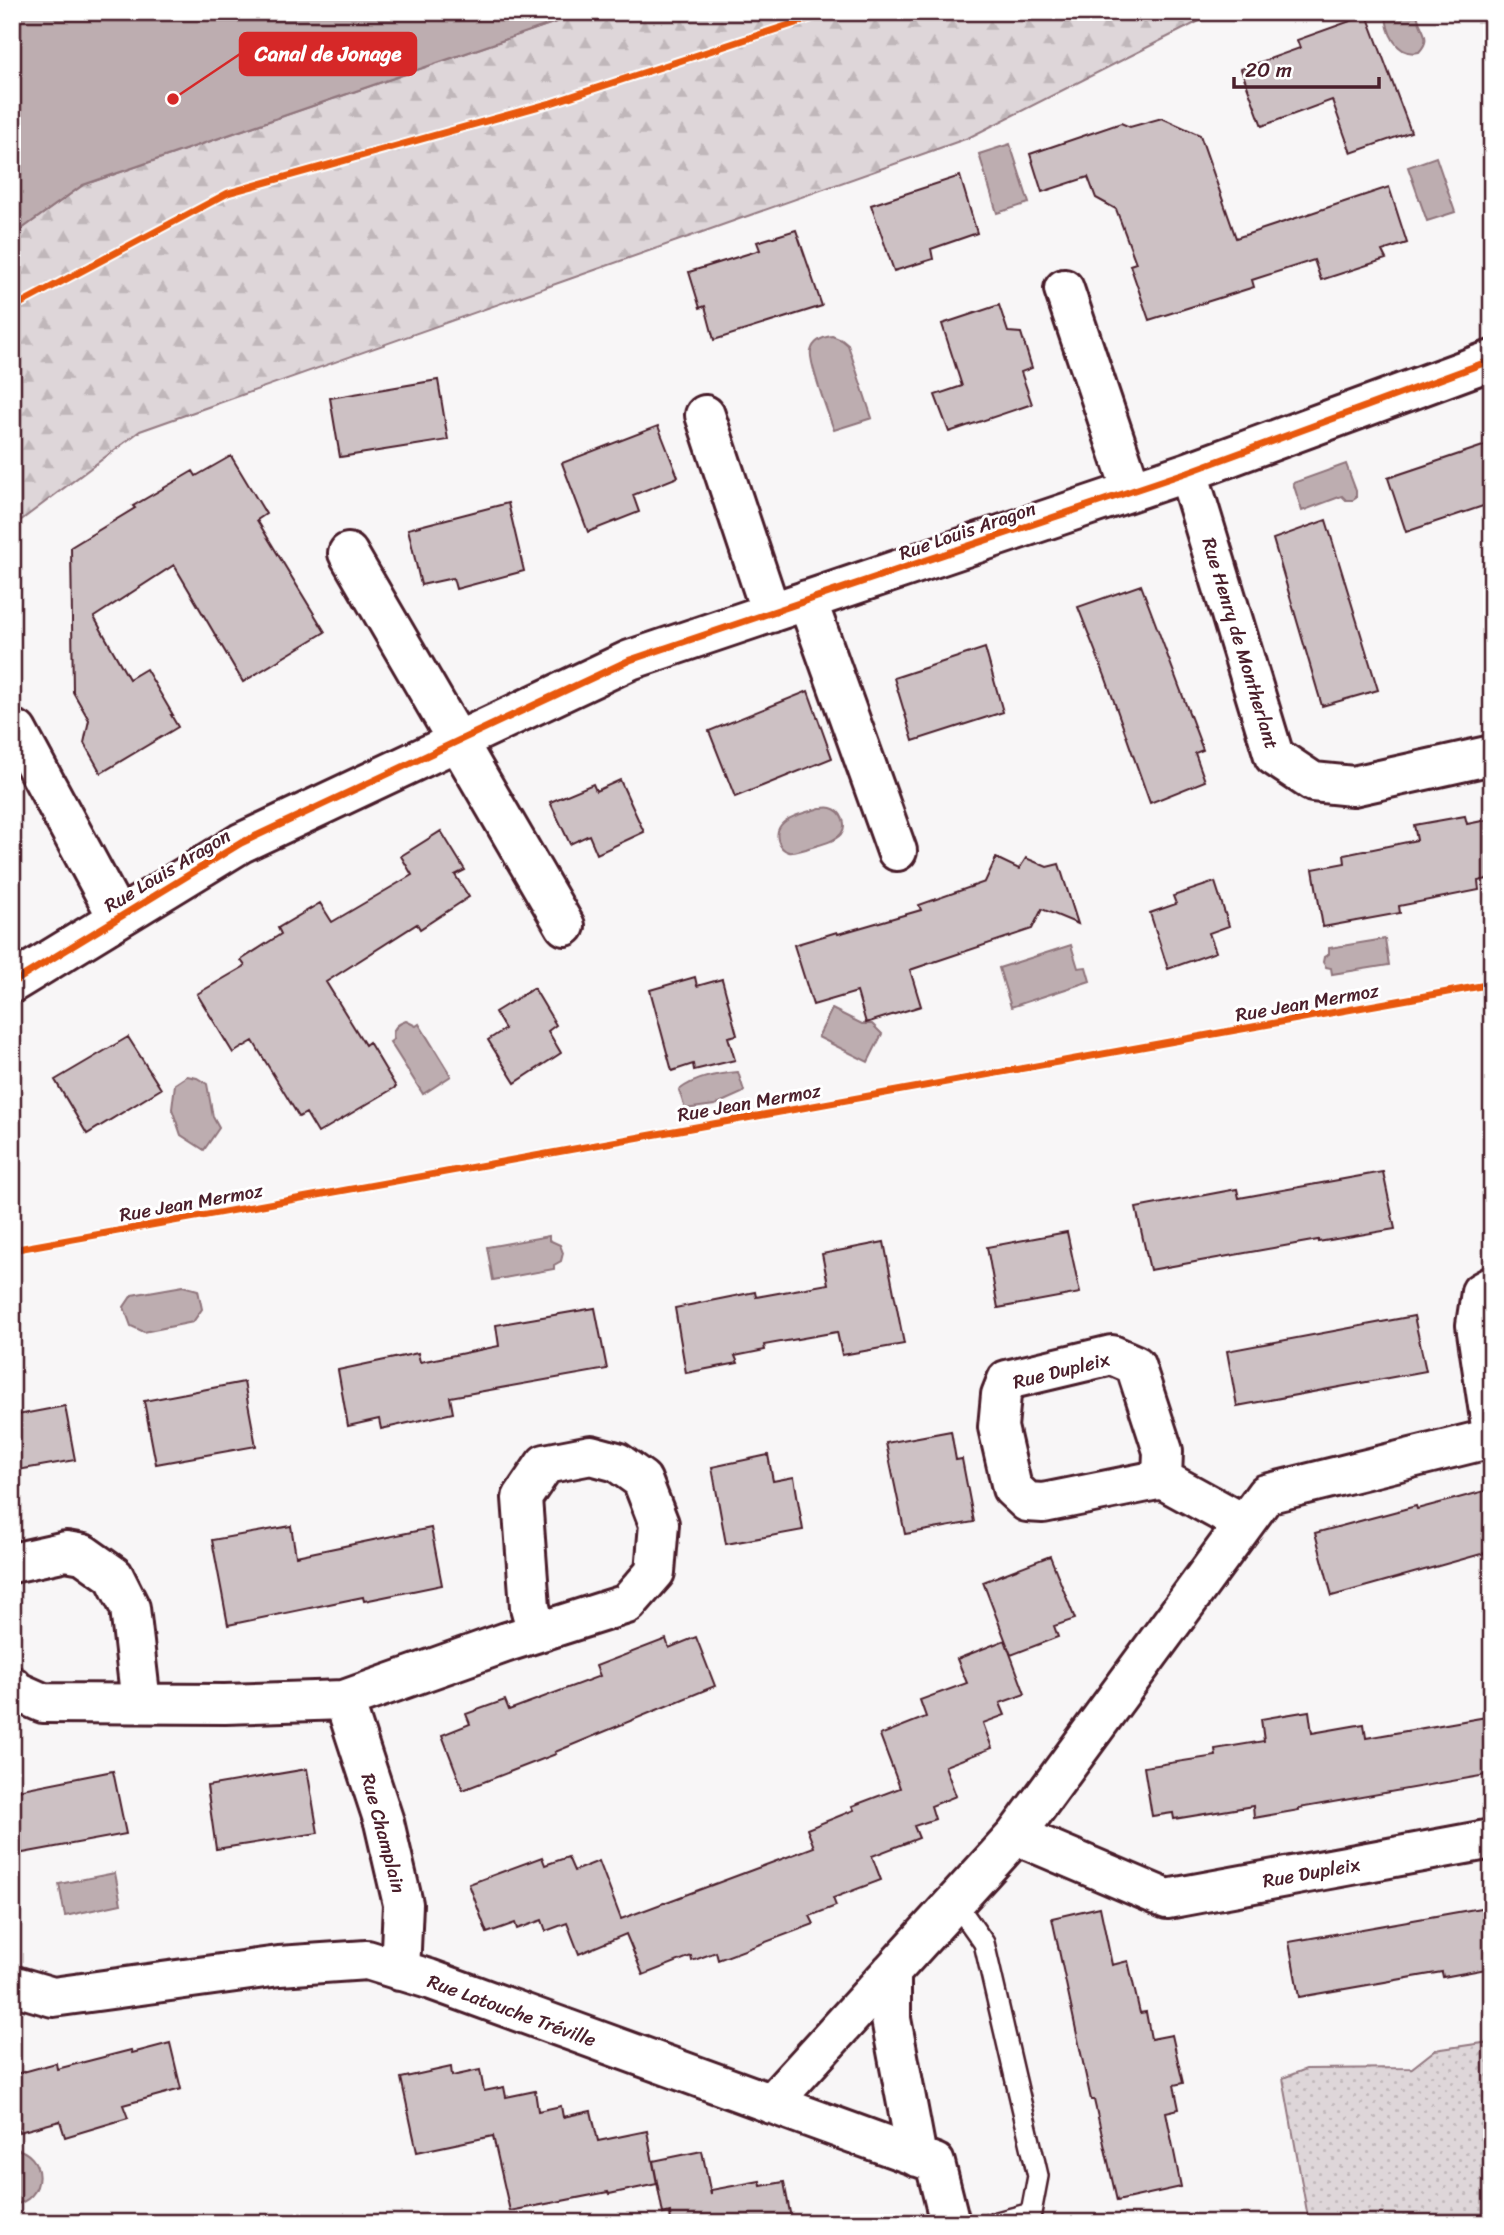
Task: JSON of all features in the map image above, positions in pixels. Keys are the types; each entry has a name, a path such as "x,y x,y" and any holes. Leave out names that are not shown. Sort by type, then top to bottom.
{"street":[{"path":"1064,289 1132,491"},
{"name":"Rue Louis Aragon","path":"12,984 241,843 631,660 1188,472 1492,360"},
{"path":"705,415 771,612"},
{"name":"Rue Henry de Montherlant","path":"1188,472 1275,757 1313,782 1353,786 1492,755"},
{"path":"348,553 565,926"},
{"path":"807,600 897,851"},
{"name":"Rue Louis Aragon","path":"17,731 118,918"},
{"path":"771,2104 1016,1835 1266,1494 1492,1435 1476,1325 1480,1292 1492,1286"},
{"name":"Rue Dupleix","path":"1112,1355 1135,1365 1163,1451 1162,1479 1043,1503 1027,1502 1012,1488 998,1427 1001,1395 1007,1380 1112,1355"},
{"path":"12,1686 16,1691 43,1703 225,1704 344,1700 537,1632 627,1604 656,1572 659,1524 642,1480 617,1462 591,1455 545,1464 522,1498 530,1607 537,1632"},
{"path":"1162,1479 1244,1524"},
{"path":"12,1563 66,1551 83,1555 114,1576 130,1608 141,1703"},
{"name":"Rue Champlain","path":"344,1700 384,1822 403,1904 400,1970"},
{"name":"Rue Dupleix","path":"1016,1835 1167,1899 1492,1839"},
{"name":"Rue Latouche Tréville","path":"12,1985 53,1997 279,1966 367,1960 935,2163 950,2223"},
{"path":"891,1972 891,2019 917,2157"}],"lane":[{"path":"954,1902 984,1943 1038,2176 1031,2213 993,2223"}],"green space":[{"path":"585,12 1217,12 968,138 140,431 12,527 12,236 83,185"},
{"path":"1490,2042 1492,2223 1309,2223 1283,2078 1306,2069 1412,2068 1435,2050"}],"shaded area":[{"path":"12,12 585,12 83,185 12,236"},
{"path":"1386,12 1417,12 1425,37 1419,52 1404,51 1398,47 1390,34"},
{"path":"1010,144 1029,203 997,213 979,154"},
{"path":"1436,157 1455,212 1427,221 1408,167"},
{"path":"832,336 848,345 872,418 834,430 811,357 812,347 817,342"},
{"path":"1346,464 1356,498 1346,500 1342,496 1302,511 1293,483"},
{"path":"820,808 831,808 841,815 844,827 841,834 829,842 798,851 789,852 782,848 778,837 781,825 794,816"},
{"path":"1385,939 1389,965 1332,974 1331,968 1326,967 1323,962 1324,957 1329,954 1329,948"},
{"path":"1071,945 1078,968 1086,967 1090,981 1011,1007 999,968"},
{"path":"832,1009 862,1024 872,1024 882,1034 868,1062 818,1037"},
{"path":"406,1021 416,1026 419,1024 451,1076 423,1094 390,1042 394,1039 393,1032 396,1027"},
{"path":"738,1072 744,1091 742,1093 715,1105 685,1109 679,1090 700,1079"},
{"path":"187,1076 207,1084 213,1117 219,1128 204,1150 181,1135 172,1109 175,1084"},
{"path":"549,1236 549,1240 560,1245 563,1253 561,1261 554,1265 554,1269 493,1280 487,1247"},
{"path":"183,1286 198,1290 202,1309 193,1322 144,1332 131,1326 124,1307 132,1295"},
{"path":"115,1873 121,1904 65,1916 59,1884"},
{"path":"12,2148 32,2158 39,2177 32,2195 24,2202 12,2205"}],"building":[{"path":"1367,15 1411,132 1351,153 1332,100 1262,126 1241,69 1300,48 1297,40"},
{"path":"1162,118 1200,135 1236,238 1389,187 1407,243 1382,251 1386,259 1321,280 1314,260 1252,280 1254,287 1149,320 1130,265 1136,263 1116,209 1096,198 1088,177 1042,192 1030,154 1121,123 1130,127"},
{"path":"960,176 977,233 931,249 933,259 894,271 871,205"},
{"path":"796,230 822,306 714,340 705,306 700,308 689,272 760,250 757,242"},
{"path":"999,305 1008,332 1021,333 1032,368 1021,372 1032,404 949,432 935,395 962,386 942,324"},
{"path":"438,380 448,440 340,457 330,398"},
{"path":"658,426 678,477 633,495 639,512 588,532 562,463"},
{"path":"1492,443 1492,503 1406,532 1388,478"},
{"path":"231,456 266,514 257,520 325,632 243,682 174,565 94,617 129,679 146,669 178,727 101,773 84,743 89,720 73,692 71,547 193,471 196,476"},
{"path":"508,503 524,571 456,589 453,578 421,585 408,529"},
{"path":"1326,520 1378,690 1322,706 1273,539"},
{"path":"1141,585 1203,750 1195,753 1205,781 1150,803 1078,607"},
{"path":"985,648 1003,712 913,741 894,678"},
{"path":"808,691 832,758 735,797 709,731"},
{"path":"620,780 644,832 597,854 589,835 570,844 550,802 593,784 596,791"},
{"path":"1465,816 1467,824 1492,819 1492,878 1478,881 1479,890 1399,906 1400,913 1323,927 1313,869 1345,863 1344,855 1417,840 1414,825"},
{"path":"441,831 465,870 455,875 469,897 420,929 417,924 326,982 365,1045 369,1042 396,1087 318,1133 306,1113 299,1117 253,1041 233,1053 197,994 245,966 241,960 281,934 278,928 320,903 332,922 412,875 401,856"},
{"path":"996,858 1019,869 1026,858 1047,867 1059,864 1078,924 1042,909 1032,929 910,970 921,1006 866,1023 857,992 813,1005 794,945 921,910 919,905 985,882"},
{"path":"1215,882 1229,926 1209,933 1216,952 1168,969 1150,913 1176,904 1173,896"},
{"path":"695,977 697,986 722,979 737,1035 728,1037 735,1060 694,1070 693,1064 672,1071 650,990"},
{"path":"534,988 556,1025 548,1031 561,1053 515,1083 488,1040 505,1029 495,1012"},
{"path":"128,1037 161,1089 87,1134 55,1080"},
{"path":"1383,1172 1395,1229 1150,1270 1136,1208 1237,1189 1239,1198"},
{"path":"1067,1232 1080,1293 998,1308 987,1247"},
{"path":"884,1242 904,1344 842,1355 837,1332 764,1345 765,1350 735,1356 738,1363 686,1373 675,1308 755,1292 756,1297 828,1284 822,1254"},
{"path":"595,1308 607,1369 450,1397 453,1413 381,1429 379,1419 348,1426 338,1370 418,1353 420,1362 499,1346 496,1325"},
{"path":"1414,1316 1426,1371 1237,1406 1227,1351"},
{"path":"244,1382 256,1446 156,1464 144,1401"},
{"path":"65,1406 75,1460 12,1471 12,1416"},
{"path":"951,1431 956,1460 962,1459 974,1522 905,1534 886,1443"},
{"path":"768,1455 773,1481 794,1477 803,1530 726,1544 712,1467"},
{"path":"1492,1489 1492,1551 1332,1596 1315,1533"},
{"path":"291,1526 296,1556 431,1528 442,1585 364,1601 363,1597 228,1625 212,1540"},
{"path":"1050,1556 1075,1619 1054,1626 1058,1637 1011,1655 983,1582"},
{"path":"696,1637 715,1686 555,1752 556,1754 463,1790 442,1735 470,1724 466,1714 505,1700 509,1710 600,1676 596,1666 666,1639 669,1648"},
{"path":"1005,1640 1025,1694 1000,1703 1005,1715 983,1723 992,1748 945,1766 956,1796 931,1806 935,1819 914,1826 919,1838 872,1856 881,1880 833,1898 836,1906 810,1916 814,1924 718,1960 716,1952 692,1961 691,1956 643,1975 626,1934 579,1954 567,1923 546,1931 542,1920 517,1929 515,1923 487,1933 469,1884 542,1857 545,1865 568,1857 574,1871 599,1861 621,1919 814,1847 807,1829 854,1810 852,1806 900,1788 880,1735 926,1717 920,1700 967,1683 957,1659"},
{"path":"1309,1711 1312,1733 1364,1724 1366,1738 1492,1716 1492,1774 1254,1818 1253,1806 1174,1819 1173,1813 1152,1816 1144,1767 1216,1756 1215,1749 1264,1741 1261,1719"},
{"path":"307,1769 318,1833 216,1849 207,1786"},
{"path":"113,1771 126,1834 12,1855 12,1791"},
{"path":"1492,1906 1492,1968 1443,1977 1442,1972 1299,1997 1289,1942"},
{"path":"1100,1907 1112,1965 1128,1961 1140,2013 1146,2012 1151,2039 1172,2035 1183,2083 1174,2085 1179,2109 1166,2112 1181,2187 1117,2201 1094,2100 1091,2100 1052,1918"},
{"path":"170,2043 181,2089 123,2105 128,2118 65,2137 60,2121 19,2132 12,2110 12,2075 56,2063 57,2069"},
{"path":"451,2067 452,2076 480,2070 484,2091 504,2087 506,2097 535,2091 538,2111 561,2106 563,2117 591,2111 598,2141 647,2131 657,2184 510,2211 493,2136 417,2152 401,2078"},
{"path":"702,2151 711,2195 711,2190 760,2181 761,2186 784,2182 792,2223 671,2223 670,2212 663,2214 653,2161"}],"cycle path":[{"path":"12,308 228,193 551,103 829,12"},
{"path":"12,983 241,843 630,660 1188,472 1492,360"},
{"name":"Rue Jean Mermoz","path":"12,1250 1492,984"}],"place":[{"name":"Canal de Jonage","path":"173,99"}]}
